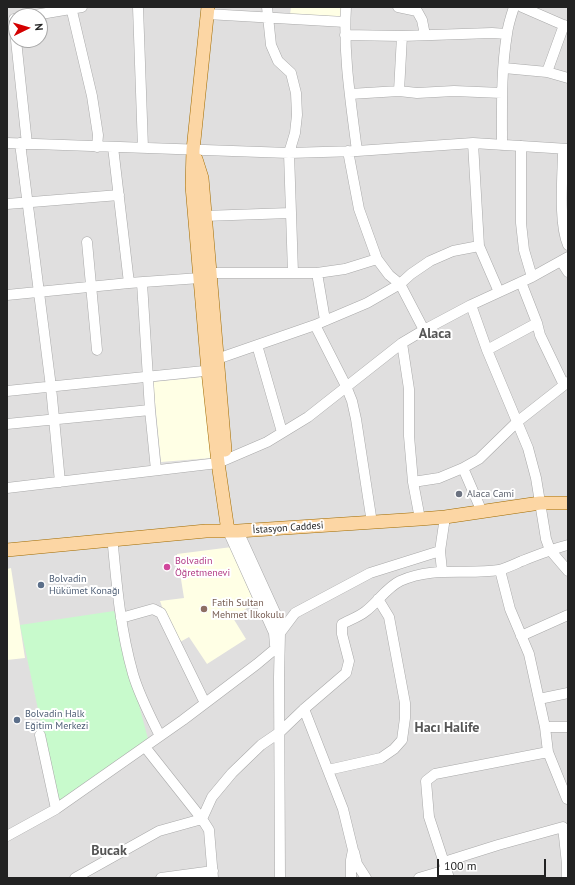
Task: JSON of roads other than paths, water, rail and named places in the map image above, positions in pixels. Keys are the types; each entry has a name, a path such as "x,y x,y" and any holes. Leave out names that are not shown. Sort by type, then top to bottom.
{"main road":[{"path":"7,557 206,536 233,531 222,462 205,275 192,186 193,150 207,9"},
{"path":"193,150 202,178 205,275"},
{"name":"İstasyon Caddesi","path":"7,550 206,530 233,531 420,520 540,503 568,503"}],"street":[{"path":"48,12 75,7 98,134 97,147"},
{"path":"138,7 143,148"},
{"path":"346,7 345,36 353,151 359,209 377,259 389,275 400,284 424,330"},
{"path":"398,7 417,11 422,20 425,35"},
{"path":"502,144 502,93 504,68 507,34 514,7"},
{"path":"522,7 566,26 547,72"},
{"path":"207,9 267,12 345,22"},
{"path":"267,12 271,45 278,61 291,73 296,93 297,115 295,133 289,152 293,273"},
{"path":"345,36 507,34"},
{"path":"399,91 402,36"},
{"path":"17,48 27,202 51,387 60,482"},
{"path":"504,68 547,72 568,78"},
{"path":"350,94 399,91 418,93 454,91 502,93"},
{"path":"7,143 289,152 353,151 473,143 565,149 563,220 568,245"},
{"path":"473,143 479,246 499,292"},
{"path":"520,146 521,222 524,250 532,277"},
{"path":"113,147 129,283"},
{"path":"7,204 119,195"},
{"path":"204,216 290,213"},
{"path":"87,242 97,350"},
{"path":"7,391 148,376 214,366 257,345 315,325 366,303 400,284 411,274 430,261 466,247 479,246"},
{"path":"7,295 142,283 205,275 317,273 345,270 377,259"},
{"path":"7,488 222,462 267,442 308,417 402,343 424,330 532,277 564,259 568,272"},
{"path":"317,273 325,320"},
{"path":"413,482 439,478 463,468 479,459 517,422 566,384 540,336 537,323 521,282"},
{"path":"142,283 150,410 156,470"},
{"path":"471,306 487,350 528,448 546,539 550,550 568,571"},
{"path":"487,350 537,323"},
{"path":"315,325 352,401 372,523"},
{"path":"402,343 409,389 409,436 413,482 420,520"},
{"path":"257,345 282,432"},
{"path":"7,424 150,410"},
{"path":"463,468 482,512"},
{"path":"442,571 440,551 445,517"},
{"path":"233,531 279,621 280,633 278,677"},
{"path":"233,531 274,633 278,677 280,732 280,878"},
{"path":"75,878 159,831 202,819 212,797 232,773 261,745 280,732 304,709 346,674 349,661 342,634 342,624 365,612 390,587 410,577 442,571 500,570 550,550 568,545"},
{"path":"113,546 121,618 127,649 134,675 160,736"},
{"path":"7,836 56,809 183,720 257,664 276,648 280,633 295,613 370,573 440,551"},
{"path":"392,566 399,582"},
{"path":"500,570 510,609 529,654 545,726 548,752 568,799"},
{"path":"328,770 381,758 394,749 402,740 405,718 404,703 389,617 378,600"},
{"path":"121,618 153,609 161,614 205,702"},
{"path":"521,636 568,615"},
{"path":"539,700 568,693"},
{"path":"304,709 343,809 357,864 366,878"},
{"path":"545,726 568,727"},
{"path":"40,735 56,809"},
{"path":"145,747 209,830 213,875 161,878"},
{"path":"447,870 429,817 426,781 435,774 548,752"},
{"path":"419,878 447,870 498,844 563,827 568,875 567,878"},
{"path":"351,878 351,860 353,850"}],"place":[{"name":"Alaca Cami","path":"459,494"},
{"name":"Bolvadin Öğretmenevi","path":"167,567"},
{"name":"Bolvadin Hükümet Konağı","path":"41,585"},
{"name":"Fatih Sultan Mehmet İlkokulu","path":"204,609"},
{"name":"Bolvadin Halk Eğitim Merkezi","path":"17,720"}],"district":[{"name":"Alaca","path":"435,334"},
{"name":"Hacı Halife","path":"447,728"},
{"name":"Bucak","path":"109,851"}]}
